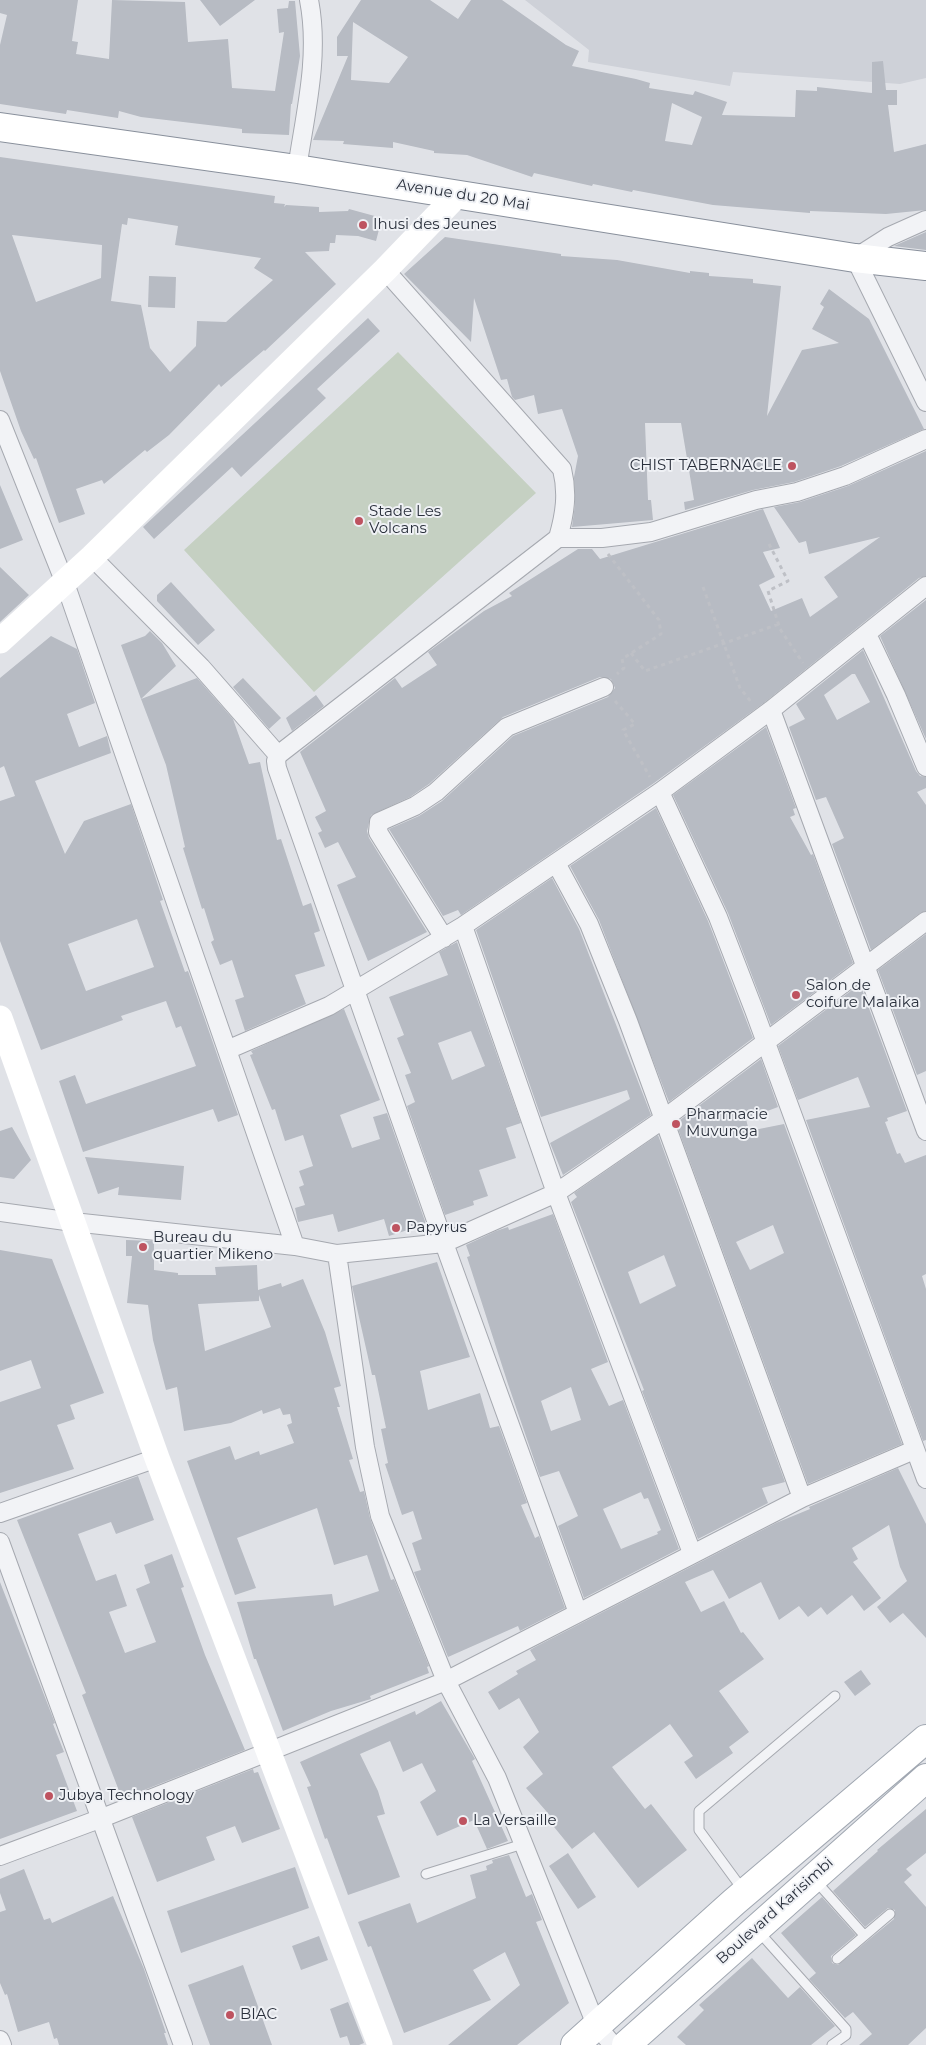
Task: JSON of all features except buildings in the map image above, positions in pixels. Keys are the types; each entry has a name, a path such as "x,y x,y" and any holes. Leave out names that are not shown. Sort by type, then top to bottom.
{"main road":[{"name":"Avenue du 20 Mai","path":"0,127 297,169 855,258 926,266"},
{"path":"575,2045 605,2035 740,1898 926,1738"},
{"name":"Boulevard Karisimbi","path":"626,2045 813,1878 922,1788"},
{"path":"740,1898 756,1928"}],"street":[{"path":"297,169 313,57 313,22 309,0"},
{"path":"0,641 92,557 385,270 458,194"},
{"path":"926,220 888,237 855,258 926,402"},
{"path":"385,270 562,469 566,502 558,538"},
{"path":"0,420 65,583 295,1246"},
{"path":"578,1613 444,1243 276,761 278,755 558,538 602,538 651,532 756,500 797,492 845,476 926,439"},
{"path":"92,557 201,667 278,755"},
{"path":"227,1050 329,1006 463,926 660,792 767,713 926,586"},
{"path":"867,634 896,695 926,767"},
{"path":"444,938 378,832 379,822 415,806 436,792 507,727 604,687"},
{"path":"767,713 926,1131"},
{"path":"660,792 718,917 926,1479"},
{"path":"556,863 589,924 665,1118 802,1498"},
{"path":"0,1212 73,1222 295,1246 337,1254 444,1243 556,1193 665,1118 765,1040 865,968 926,921"},
{"path":"463,926 556,1193 692,1553"},
{"path":"0,1018 158,1458 380,2045"},
{"path":"337,1254 365,1447 378,1508 446,1681 497,1778 523,1844 605,2035"},
{"path":"0,1856 268,1753 446,1681 802,1498 914,1450"},
{"path":"0,1513 158,1458"},
{"path":"0,1542 183,2045"},
{"path":"0,2040 2,2045"}],"lane":[{"path":"740,1898 698,1830 698,1811 835,1696"},
{"path":"426,1874 523,1844"},
{"path":"813,1878 864,1935"},
{"path":"837,1959 890,1914"},
{"path":"756,1928 846,2029 846,2034 832,2045"}],"path":[{"path":"602,538 607,552 659,620 661,634 622,659 624,668 604,687 635,724 623,730 660,792"},
{"path":"769,544 788,581 768,591 779,624 813,677"},
{"path":"703,587 740,688 767,713"},
{"path":"632,653 645,671 779,624"}],"shaded area":[{"path":"525,0 926,0 926,78 900,84 733,72 730,86 588,62 589,50"}],"green space":[{"name":"Stade Les Volcans","path":"398,352 536,493 314,692 184,550"}],"place":[{"name":"Ihusi des Jeunes","path":"363,225"},
{"name":"CHIST TABERNACLE","path":"792,466"},
{"name":"Stade Les Volcans","path":"359,521"},
{"name":"Salon de coifure Malaika","path":"796,995"},
{"name":"Pharmacie Muvunga","path":"676,1124"},
{"name":"Papyrus","path":"396,1228"},
{"name":"Bureau du quartier Mikeno","path":"143,1247"},
{"name":"Jubya Technology","path":"49,1796"},
{"name":"La Versaille","path":"463,1821"},
{"name":"BIAC","path":"230,2015"}]}
